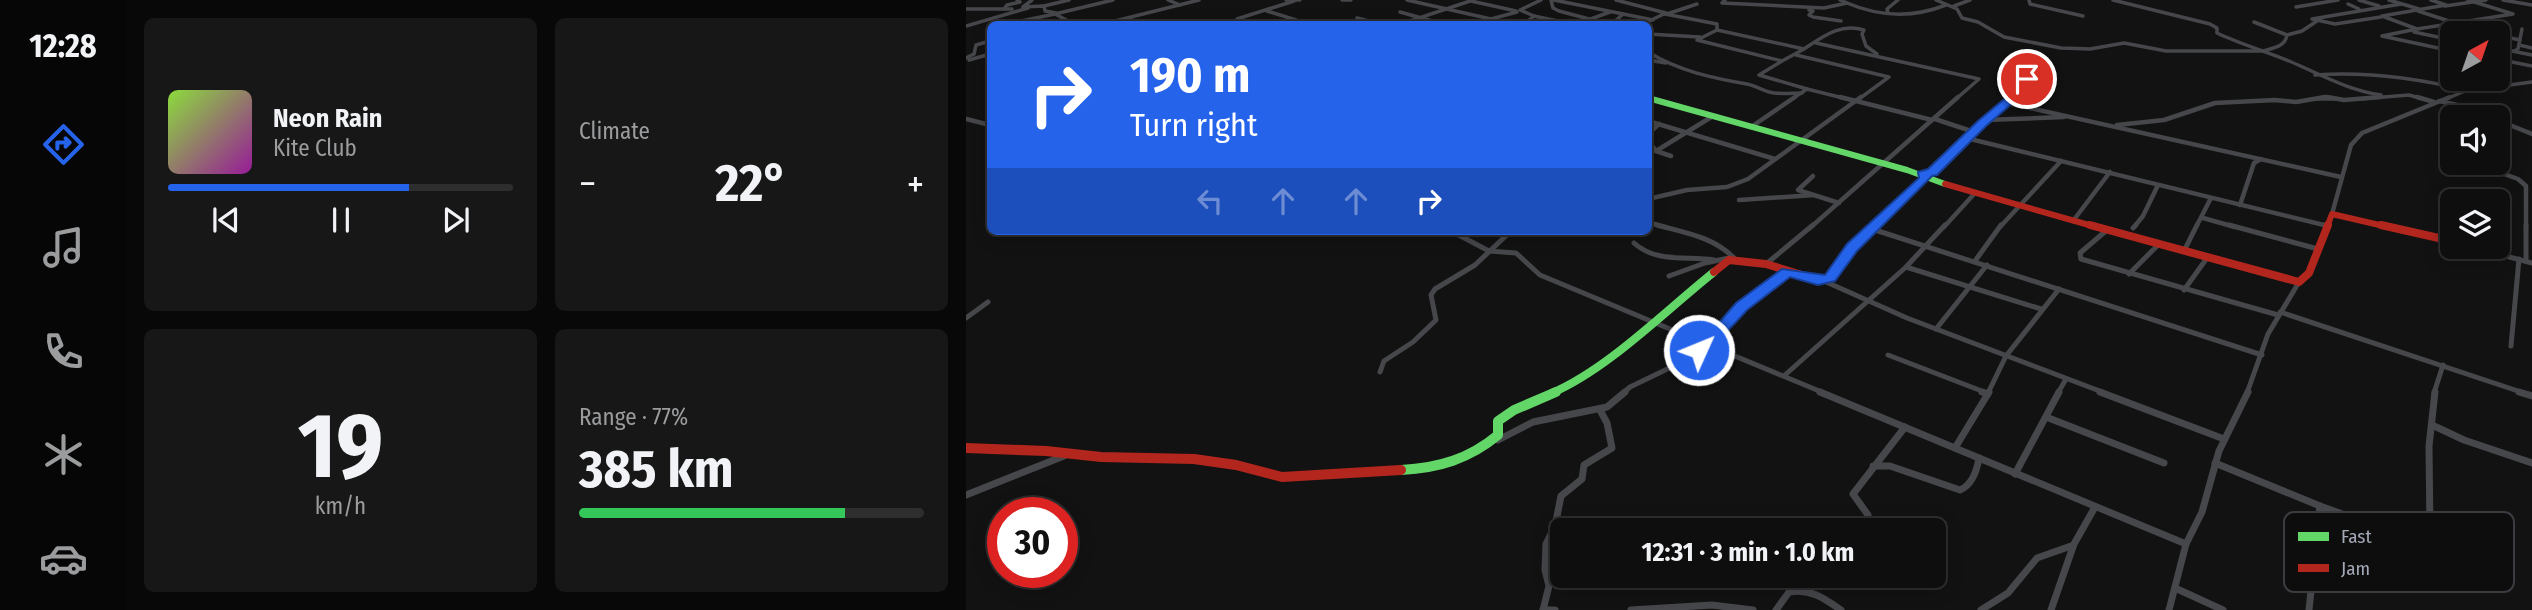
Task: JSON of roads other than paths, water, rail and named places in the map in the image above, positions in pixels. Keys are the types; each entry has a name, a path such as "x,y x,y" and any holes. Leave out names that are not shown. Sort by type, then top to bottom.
{"street":[{"path":"989,19 1020,2 1017,0"},
{"path":"1028,8 1023,6 1032,0"},
{"path":"966,9 1019,9 1069,0"},
{"path":"1020,21 1113,0"},
{"path":"1168,0 1180,5"},
{"path":"1117,21 1199,0"},
{"path":"1286,0 1294,1"},
{"path":"1243,21 1237,19 1300,0"},
{"path":"1342,0 1351,0"},
{"path":"1407,0 1491,19 1517,12"},
{"path":"1411,21 1471,0 1558,21"},
{"path":"1524,13 1520,10 1522,8 1541,0"},
{"path":"1594,21 1553,8 1553,0 1653,20 1697,4"},
{"path":"1616,0 1660,10 1666,14 1717,23 1717,30"},
{"path":"1725,0 1722,3 1811,10 1813,12 1810,15 1816,18 1841,21"},
{"path":"1840,0 1866,11 1924,15 1946,5"},
{"path":"1888,13 1887,9 1898,0"},
{"path":"1936,0 1959,10 1962,18 1978,22 2000,36 2061,48 2090,49 2124,43 2166,51 2263,51 2278,47 2286,40 2287,35"},
{"path":"1952,7 1970,0"},
{"path":"2029,0 2030,4 2083,16"},
{"path":"2113,0 2210,24 2217,27 2217,33 2306,68 2315,75 2355,91 2394,96"},
{"path":"2296,7 2338,0"},
{"path":"2359,0 2382,7"},
{"path":"2389,0 2422,10"},
{"path":"2431,0 2445,6"},
{"path":"2468,0 2513,14 2468,21"},
{"path":"2401,4 2312,19 2335,24 2486,0"},
{"path":"2503,0 2532,5"},
{"path":"1634,4 1642,1"},
{"path":"1799,7 1801,1"},
{"path":"1792,8 1829,8 1847,4"},
{"path":"2348,4 2417,29"},
{"path":"1044,6 1045,11 1056,13 1069,21"},
{"path":"966,26 1019,9"},
{"path":"1243,11 1262,11 1296,20"},
{"path":"2416,11 2448,21"},
{"path":"1400,12 1432,21"},
{"path":"1588,20 1610,12"},
{"path":"1614,21 1623,15"},
{"path":"1528,21 1534,16"},
{"path":"1127,19 1133,21"},
{"path":"1127,19 1135,21"},
{"path":"1357,19 1367,21"},
{"path":"2254,22 2287,35 2302,31 2317,21"},
{"path":"2440,26 2382,36 2440,49"},
{"path":"1880,56 1866,46 1862,34 1865,32 1861,29 1841,28 1759,75 1933,120 1968,130 1971,134"},
{"path":"2512,51 2518,49 2522,29"},
{"path":"1782,61 1697,40 1717,30 1805,49"},
{"path":"2409,31 2440,37"},
{"path":"1652,35 1661,36 1676,32 1701,37"},
{"path":"2510,38 2520,40"},
{"path":"968,50 987,41"},
{"path":"1766,264 1979,79 1816,43"},
{"path":"2519,45 2532,48"},
{"path":"966,60 974,54 974,47"},
{"path":"2512,51 2532,55"},
{"path":"1652,54 1666,63"},
{"path":"966,60 987,55"},
{"path":"1652,198 1687,190 1730,186 1748,179 1889,77 1796,55"},
{"path":"2510,62 2532,66"},
{"path":"1652,63 1666,63 1691,69 1710,79 1751,85 1773,93 1802,93"},
{"path":"2315,75 2336,72 2440,83"},
{"path":"1823,281 1830,278 1844,256 1925,176 1933,172 1966,138 2019,92 2027,79"},
{"path":"2510,85 2532,82"},
{"path":"1751,127 1807,89"},
{"path":"2169,610 2186,544 2202,512 2224,439 2248,392 2279,313 2299,282 2309,273 2332,214 2351,145 2362,133 2466,91"},
{"path":"2107,125 2164,120 2215,103 2275,100 2296,102 2326,97 2344,100 2409,95 2455,105"},
{"path":"1652,99 1884,163 2019,206 2299,282"},
{"path":"2007,103 2341,177"},
{"path":"1656,151 1713,116"},
{"path":"1986,120 2068,116"},
{"path":"966,119 987,124"},
{"path":"1652,122 1775,159"},
{"path":"1652,130 1659,124"},
{"path":"2510,124 2532,134"},
{"path":"1966,138 2328,226"},
{"path":"1652,146 1656,151 1671,156"},
{"path":"2239,205 2254,163 2262,159"},
{"path":"1975,261 2019,206 2062,161"},
{"path":"2073,221 2110,173"},
{"path":"2507,175 2526,186 2526,261 2511,346"},
{"path":"1814,176 1798,188 1839,203"},
{"path":"2133,228 2143,215 2158,185"},
{"path":"1785,375 1906,267 1975,192"},
{"path":"1739,200 1814,195"},
{"path":"2185,251 2211,198"},
{"path":"2332,214 2344,214 2440,239"},
{"path":"2203,218 2318,249"},
{"path":"1652,223 1697,235 1727,250 1734,259"},
{"path":"1872,229 2262,355"},
{"path":"2107,230 2078,256 2086,261 2184,290 2279,313 2532,396"},
{"path":"1459,235 1489,251 1516,253 1540,275 2186,544"},
{"path":"1380,372 1384,362 1413,342 1436,320 1431,295 1435,289 1475,265 1506,235"},
{"path":"1634,243 1640,250 1649,253 1683,259 1701,257 1766,264 1823,281 1907,318 2224,439"},
{"path":"2129,274 2159,244"},
{"path":"2184,290 2207,258"},
{"path":"1490,444 1498,435 1498,421 1503,415 1548,397 1574,382 1651,320 1734,259"},
{"path":"1669,276 1714,260"},
{"path":"1936,329 1987,265"},
{"path":"1906,267 2041,309"},
{"path":"966,448 1194,459 1236,465 1282,477 1359,471 1430,470 1466,460 1533,422 1600,410 1616,402 1630,387 1684,361 1708,345 1715,334 1742,307 1788,272"},
{"path":"1955,448 1988,394 2006,356 2059,289"},
{"path":"966,318 988,302"},
{"path":"1888,355 1988,394"},
{"path":"2430,512 2436,376 2443,365"},
{"path":"2015,474 2066,379"},
{"path":"1555,610 1543,610 1549,586 1545,570 1546,544 1555,526 1561,496 1582,478 1584,465 1612,448 1607,423 1600,410"},
{"path":"2046,417 2164,463"},
{"path":"2432,425 2464,440 2532,463"},
{"path":"1868,518 1853,497 1905,427"},
{"path":"966,495 1071,454"},
{"path":"1873,467 1890,466 1960,489 1967,487 1977,469 1979,458"},
{"path":"2215,463 2337,512"},
{"path":"2319,512 2320,506"},
{"path":"2051,610 2064,579 2071,546 2095,507"},
{"path":"1981,610 2008,593 2037,558 2071,546"},
{"path":"2175,588 2223,610"},
{"path":"1776,610 1789,592 1799,589 1821,596 1840,610"},
{"path":"2309,610 2310,592"},
{"path":"1631,610 1745,606 1753,610"}]}
